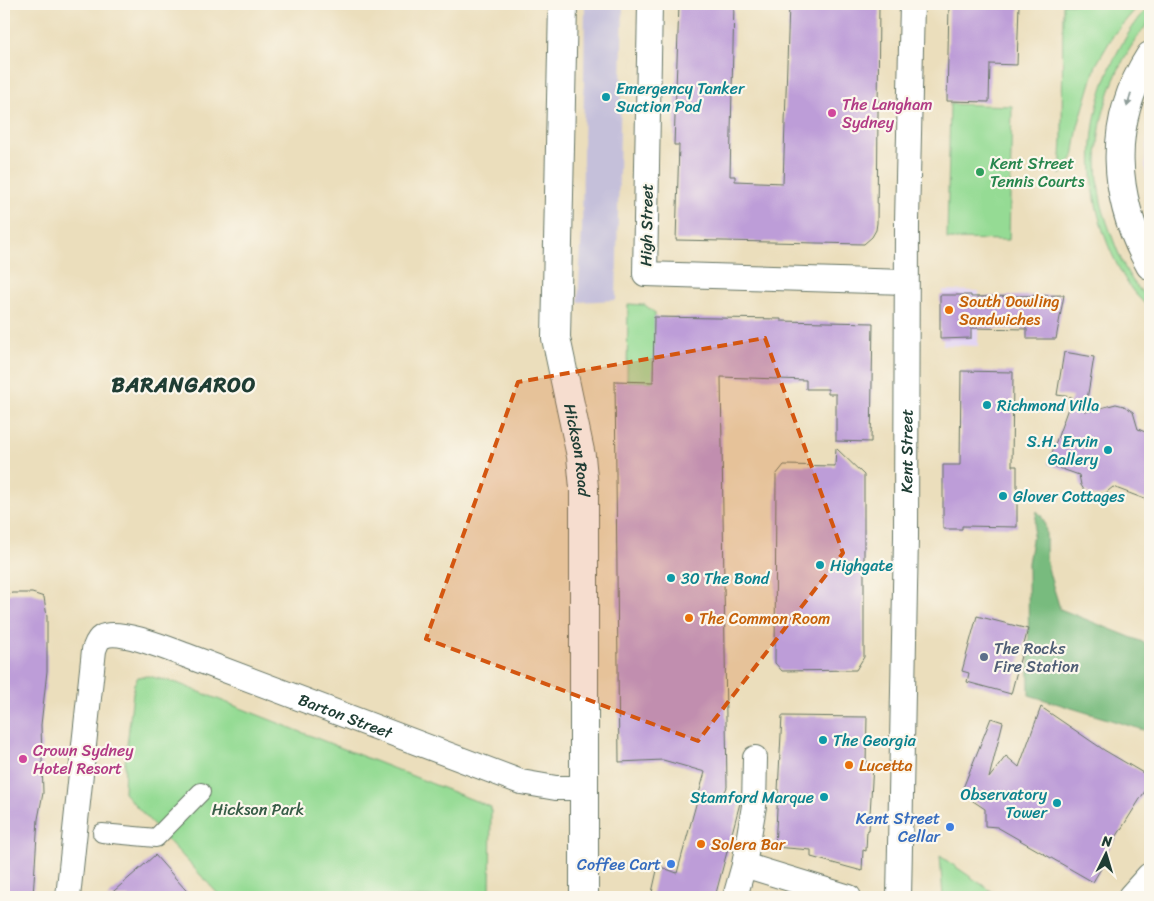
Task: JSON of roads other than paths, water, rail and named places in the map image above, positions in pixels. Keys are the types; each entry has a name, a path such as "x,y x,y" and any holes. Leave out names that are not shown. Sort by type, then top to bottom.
{"main road":[{"name":"Hickson Road","path":"563,4 556,338 581,456 584,488 584,897"},
{"path":"1150,56 1132,89 1123,124 1119,160 1126,209 1133,232 1150,265"},
{"path":"1132,897 1150,877"}],"street":[{"name":"High Street","path":"650,4 645,274 906,282"},
{"name":"Kent Street","path":"898,897 906,537 906,282 912,4"},
{"name":"Barton Street","path":"68,897 94,650 97,642 102,637 109,635 135,638 177,652 521,782 548,787 584,788"},
{"path":"735,897 744,865 754,806 755,758"},
{"path":"102,834 156,838 201,792"},
{"path":"744,865 848,897"}],"place":[{"name":"Emergency Tanker Suction Pod","path":"606,97"},
{"name":"The Langham Sydney","path":"832,113"},
{"name":"Kent Street Tennis Courts","path":"980,172"},
{"name":"South Dowling Sandwiches","path":"949,310"},
{"name":"Richmond Villa","path":"987,405"},
{"name":"S.H. Ervin Gallery","path":"1108,450"},
{"name":"Glover Cottages","path":"1003,496"},
{"name":"Highgate","path":"820,565"},
{"name":"30 The Bond","path":"671,578"},
{"name":"The Common Room","path":"689,618"},
{"name":"The Rocks Fire Station","path":"984,657"},
{"name":"The Georgia","path":"823,740"},
{"name":"Crown Sydney Hotel Resort","path":"23,759"},
{"name":"Lucetta","path":"849,765"},
{"name":"Stamford Marque","path":"824,797"},
{"name":"Observatory Tower","path":"1057,803"},
{"name":"Kent Street Cellar","path":"950,827"},
{"name":"Solera Bar","path":"701,844"},
{"name":"Coffee Cart","path":"671,864"}],"district":[{"name":"BARANGAROO","path":"184,385"}],"park label":[{"name":"Hickson Park","path":"258,809"}]}
